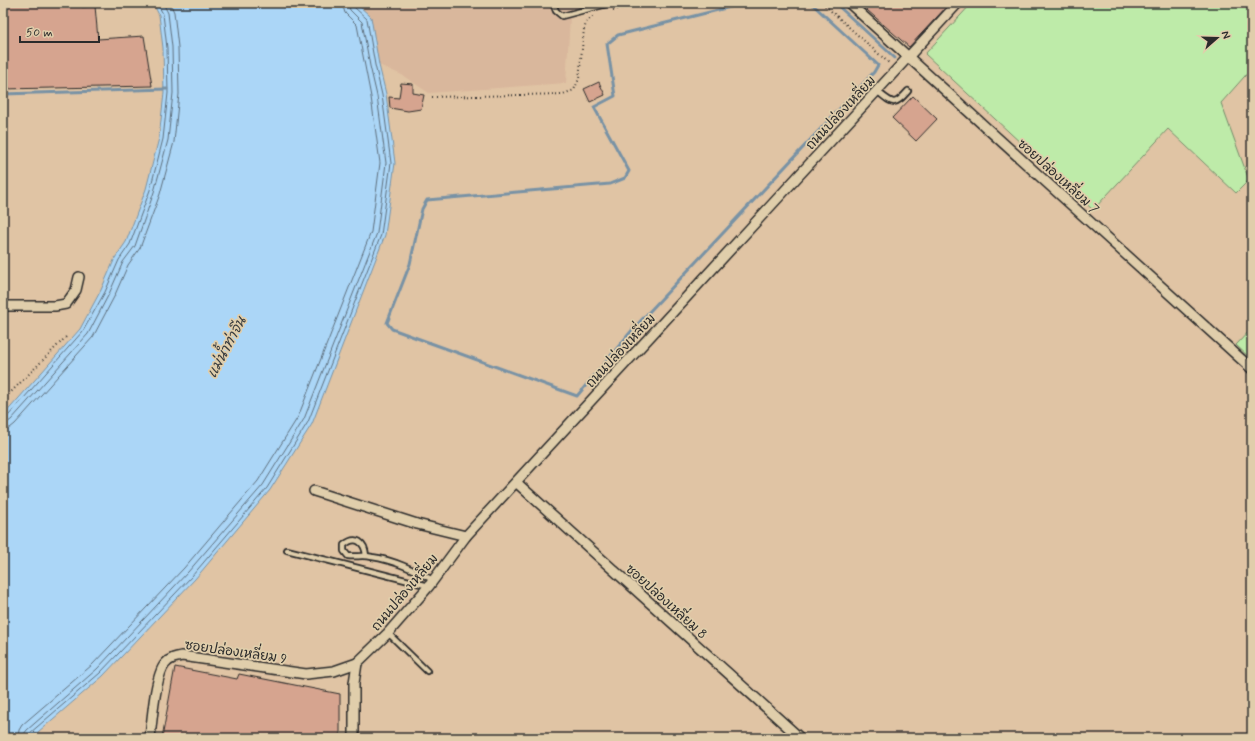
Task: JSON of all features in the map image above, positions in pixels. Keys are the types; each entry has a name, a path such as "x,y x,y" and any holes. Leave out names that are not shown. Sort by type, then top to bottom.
{"street":[{"name":"ซอยปล่องเหลี่ยม 7","path":"849,3 1252,369"},
{"name":"ถนนปล่องเหลี่ยม","path":"357,663 388,633 431,583 466,536 517,483 958,3"},
{"path":"3,306 55,306 66,304 76,290 79,278"},
{"name":"ซอยปล่องเหลี่ยม 8","path":"517,483 800,738"},
{"path":"314,491 417,524 466,536"},
{"name":"ซอยปล่องเหลี่ยม 9","path":"150,738 159,677 164,665 169,660 177,656 306,674 334,671 357,663"},
{"path":"354,738 354,683 357,663"}],"lane":[{"path":"553,3 556,11 562,16 611,3"},
{"path":"877,91 889,101 893,102 899,100 908,90"},
{"path":"366,556 364,546 360,542 352,541 344,545 344,551 348,556 366,556 394,562 409,567 431,583"},
{"path":"287,550 431,583"},
{"path":"388,633 427,671"}],"path":[{"path":"609,12 644,3"},
{"path":"822,3 896,70"},
{"path":"432,97 564,94 574,90 580,79 584,29 587,21 595,15"},
{"path":"3,400 66,337"}],"shaded area":[{"path":"356,3 625,3 570,17 566,83 429,93 402,75 379,65 371,17"}],"green space":[{"path":"972,3 1252,3 1252,68 1221,103 1249,180 1236,193 1168,129 1093,210 925,54"},
{"path":"1252,328 1252,360 1236,345"}],"water":[{"name":"แม่น้ำท่าจีน","path":"153,3 356,3 371,17 379,65 386,94 395,163 385,235 312,424 270,490 195,579 103,676 31,738 3,738 3,416 80,329 101,290 115,258 126,242 146,189 159,138 164,93 163,48 159,15"}],"building":[{"path":"3,3 80,3 82,7 95,6 98,39 144,36 152,86 3,89"},
{"path":"859,3 950,3 909,47"},
{"path":"599,82 605,95 590,102 584,89"},
{"path":"401,83 413,84 413,93 424,95 421,109 408,111 390,108 389,97 399,98"},
{"path":"913,96 937,119 916,141 892,118"},
{"path":"175,667 237,679 239,674 340,694 340,738 162,738"}],"waterway":[{"path":"746,3 618,35 607,44 615,96 594,107 629,171 625,178 610,184 427,200 422,209 410,264 387,323 392,329 577,396 634,328 874,72 878,65 811,3"},
{"path":"835,3 895,58"},
{"path":"3,94 167,89"}]}
